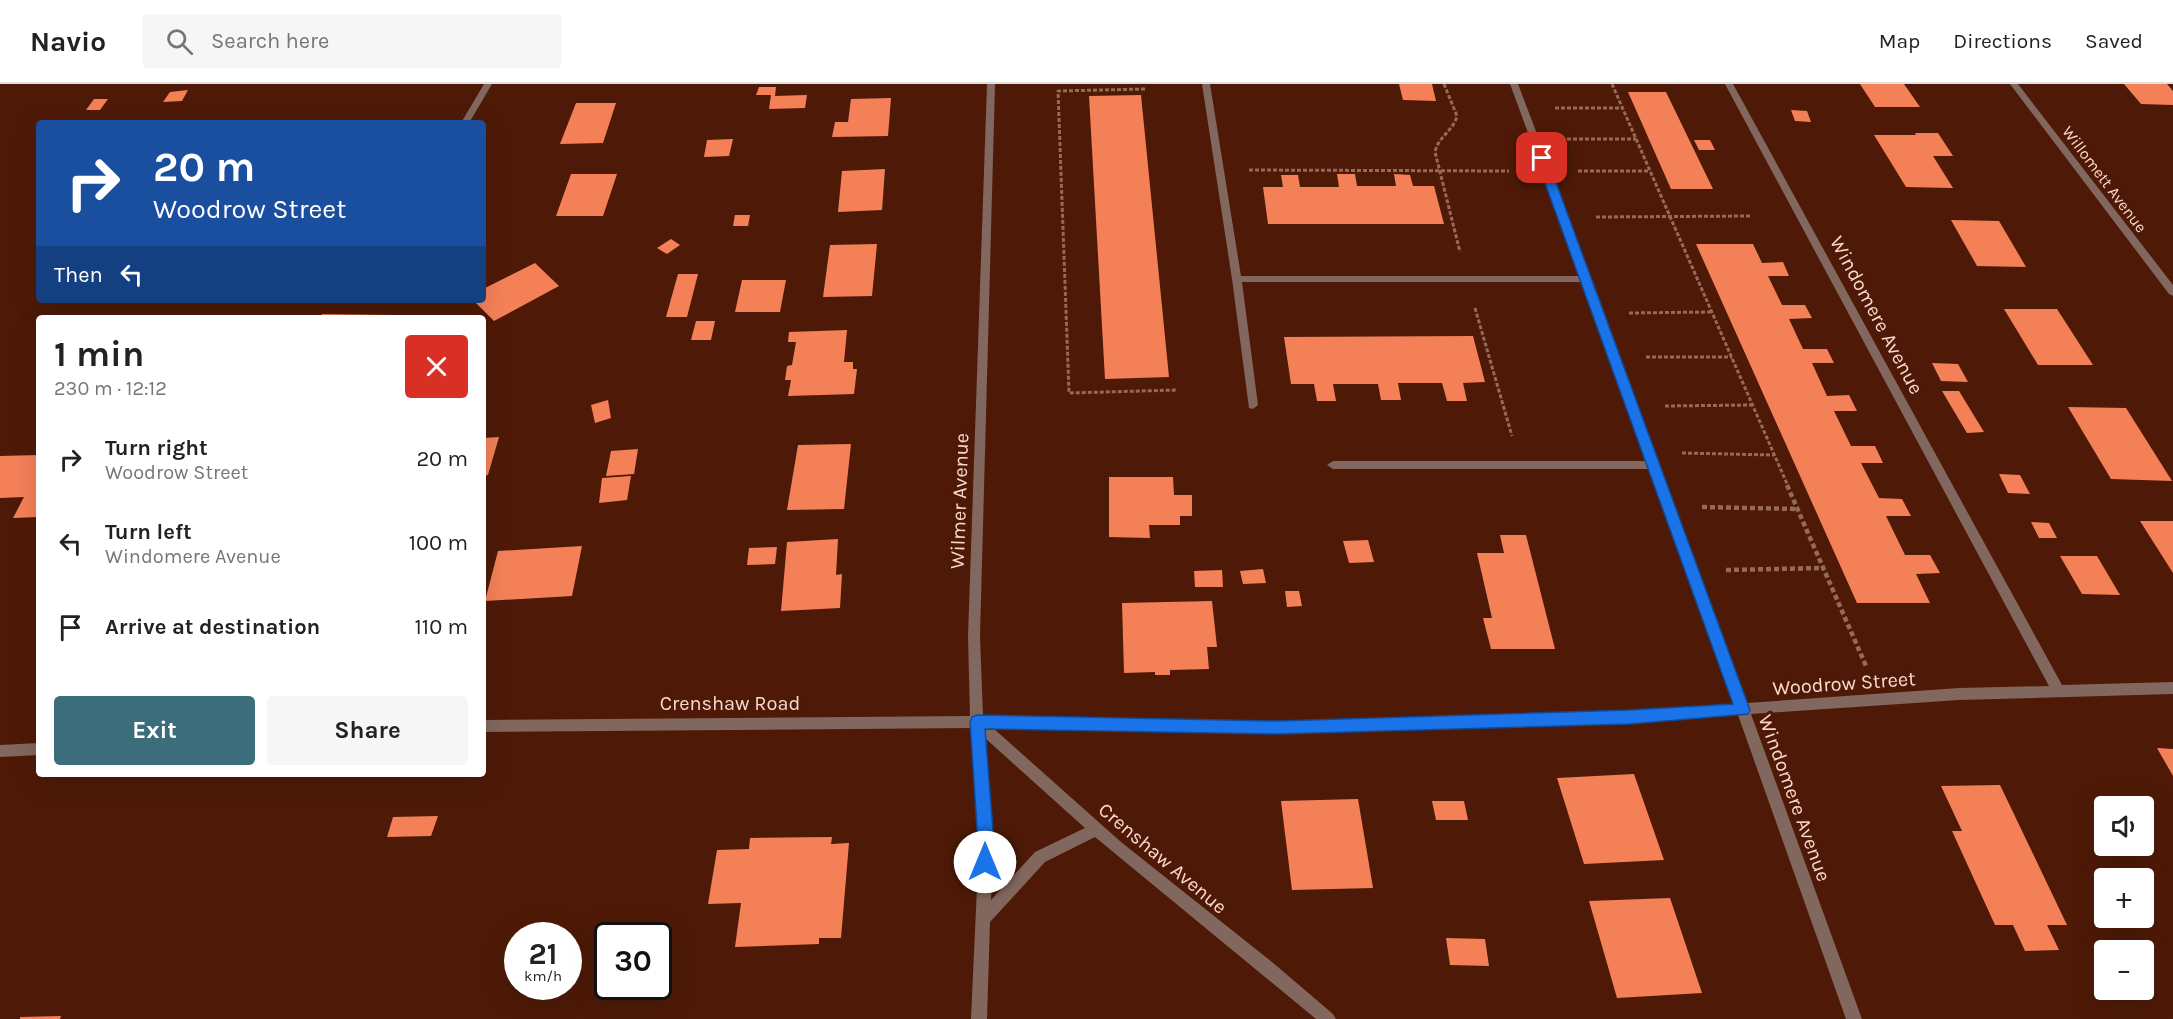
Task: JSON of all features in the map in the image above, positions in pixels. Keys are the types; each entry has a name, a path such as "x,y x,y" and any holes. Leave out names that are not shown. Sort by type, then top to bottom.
{"street":[{"path":"467,120 488,84"},
{"name":"Wilmer Avenue","path":"979,1019 986,843 977,722 974,636 991,84"},
{"path":"1206,84 1253,405"},
{"name":"Windomere Avenue","path":"1514,84 1587,279 1854,1019"},
{"name":"Windomere Avenue","path":"1730,84 2059,692"},
{"name":"Willomett Avenue","path":"2014,84 2173,292"},
{"path":"1236,279 1587,279"},
{"path":"1334,465 1653,465"},
{"name":"Woodrow Street","path":"977,722 1278,728 1630,717 1959,694 2173,688"},
{"name":"Crenshaw Road","path":"486,726 977,722"},
{"name":"Crenshaw Avenue","path":"977,722 1097,829 1328,1019"},
{"path":"0,751 36,749"},
{"path":"983,919 1040,857 1097,829"}],"path":[{"path":"1444,84 1457,113 1456,119 1435,147 1462,262"},
{"path":"1612,84 1866,666"},
{"path":"1145,89 1058,91 1069,393 1177,390"},
{"path":"1551,108 1623,108"},
{"path":"1563,139 1636,139"},
{"path":"1244,170 1509,171"},
{"path":"1574,171 1650,171"},
{"path":"1592,218 1751,216"},
{"path":"1472,297 1513,437"},
{"path":"1629,313 1712,312"},
{"path":"1645,357 1731,357"},
{"path":"1664,406 1752,405"},
{"path":"1681,453 1774,454"},
{"path":"1701,507 1798,509"},
{"path":"1726,570 1824,568"}],"building":[{"path":"1399,84 1432,84 1436,101 1403,100"},
{"path":"1860,84 1904,84 1920,107 1875,107"},
{"path":"2124,84 2167,84 2173,91 2173,105 2141,104"},
{"path":"759,87 776,87 775,96 807,95 805,108 769,109 771,95 756,95"},
{"path":"188,90 182,101 163,102 170,92"},
{"path":"1628,92 1666,92 1713,189 1671,189"},
{"path":"1141,95 1169,377 1105,379 1089,96"},
{"path":"891,98 888,136 832,137 835,122 848,122 851,99"},
{"path":"94,99 108,99 100,110 86,110"},
{"path":"576,103 616,103 603,143 560,144"},
{"path":"1791,110 1807,111 1811,122 1795,121"},
{"path":"1915,133 1938,133 1953,156 1933,156 1953,188 1906,187 1874,135 1916,135"},
{"path":"733,139 729,156 704,157 707,140"},
{"path":"1694,140 1710,140 1715,150 1699,150"},
{"path":"885,169 882,210 838,212 842,171"},
{"path":"571,174 617,174 603,216 556,216"},
{"path":"1337,174 1355,174 1357,186 1396,186 1394,174 1410,175 1413,186 1434,186 1444,224 1268,224 1263,187 1283,187 1281,175 1298,175 1300,187 1339,187"},
{"path":"735,215 750,215 748,226 733,226"},
{"path":"1951,220 1999,221 2026,267 1977,266"},
{"path":"671,239 680,245 667,254 657,248"},
{"path":"877,244 872,296 823,297 830,245"},
{"path":"1696,244 1753,244 1762,263 1783,262 1789,276 1768,276 1782,305 1805,305 1812,318 1789,319 1803,349 1827,349 1834,363 1812,363 1827,396 1849,395 1857,411 1834,411 1851,446 1875,446 1883,463 1861,463 1879,498 1902,499 1911,516 1886,516 1905,555 1930,555 1940,573 1916,574 1930,603 1857,603"},
{"path":"535,263 559,286 494,321 476,303 486,303 486,288"},
{"path":"678,274 698,274 687,317 666,317"},
{"path":"742,280 786,280 780,312 735,312"},
{"path":"2004,309 2057,309 2093,365 2038,365"},
{"path":"322,314 394,315 322,315"},
{"path":"696,321 715,321 711,340 691,340"},
{"path":"847,330 844,362 853,362 853,369 857,369 854,394 788,396 791,380 785,380 787,366 792,365 796,342 788,342 789,332"},
{"path":"1473,336 1485,382 1463,383 1467,401 1447,401 1442,383 1398,383 1401,400 1381,400 1378,384 1333,384 1336,401 1317,401 1314,384 1291,384 1284,337"},
{"path":"1932,363 1958,364 1968,382 1941,381"},
{"path":"1942,391 1959,391 1984,432 1967,433"},
{"path":"608,400 611,418 595,423 591,405"},
{"path":"2068,407 2126,408 2172,481 2111,479"},
{"path":"499,437 486,475 486,438"},
{"path":"851,444 844,509 787,510 798,445"},
{"path":"638,449 634,474 606,476 611,451"},
{"path":"36,455 36,517 13,518 24,497 0,498 0,456"},
{"path":"1999,474 2020,475 2030,494 2008,493"},
{"path":"631,476 627,500 599,503 602,478"},
{"path":"1109,477 1173,477 1174,495 1192,495 1192,516 1180,516 1180,525 1149,525 1150,538 1109,537"},
{"path":"2140,521 2173,521 2173,573"},
{"path":"2031,522 2049,523 2057,538 2039,538"},
{"path":"1500,535 1526,535 1555,649 1491,649 1483,618 1492,618 1477,553 1504,553"},
{"path":"838,539 836,575 842,574 840,608 781,611 787,542"},
{"path":"1368,540 1374,562 1349,563 1343,541"},
{"path":"582,546 572,596 486,601 498,551"},
{"path":"777,547 775,564 747,565 749,548"},
{"path":"2060,556 2097,556 2120,595 2082,594"},
{"path":"1263,569 1266,583 1243,584 1240,571"},
{"path":"1222,570 1223,587 1195,587 1194,571"},
{"path":"1285,591 1299,591 1302,606 1287,607"},
{"path":"1212,601 1217,647 1207,647 1209,669 1170,670 1170,675 1155,675 1155,672 1124,673 1122,603"},
{"path":"2157,748 2173,749 2173,776"},
{"path":"1634,774 1664,860 1584,864 1557,778"},
{"path":"2000,785 2067,925 2047,925 2059,950 2025,951 2013,925 1995,925 1952,831 1962,831 1941,786"},
{"path":"1358,799 1373,888 1292,890 1281,801"},
{"path":"1432,801 1464,801 1468,820 1436,820"},
{"path":"438,816 431,836 387,837 393,817"},
{"path":"832,837 831,844 849,843 841,938 819,938 819,944 735,947 741,903 708,904 717,850 749,849 750,838"},
{"path":"1670,898 1702,993 1617,998 1589,901"},
{"path":"1446,938 1485,939 1489,966 1450,965"},
{"path":"61,1016 60,1019 20,1019 20,1017"}],"route":[{"path":"985,862 986,843 977,722 1278,728 1630,717 1743,710 1542,158"}]}
